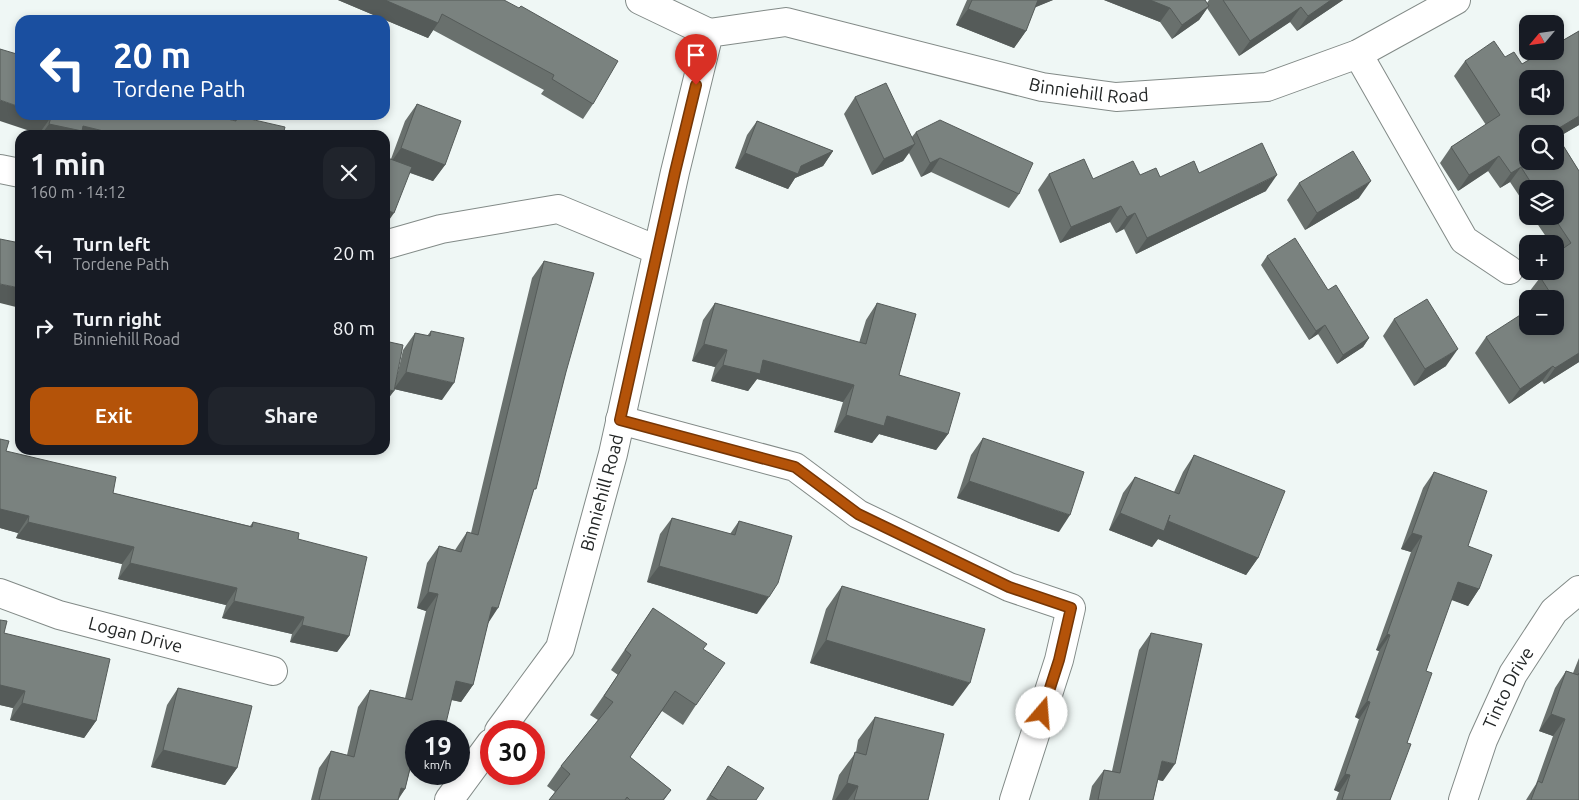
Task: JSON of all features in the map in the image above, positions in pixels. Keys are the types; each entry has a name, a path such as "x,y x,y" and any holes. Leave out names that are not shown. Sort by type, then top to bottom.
{"street":[{"path":"640,0 710,33"},
{"name":"Binniehill Road","path":"508,720 560,648 620,420 675,172 710,33 786,22 1042,87 1116,97 1267,87 1358,54 1456,0"},
{"path":"1358,54 1464,240 1509,270"},
{"path":"0,169 15,172"},
{"path":"390,244 440,229 558,209 657,250"},
{"path":"620,420 795,467 858,514 1009,587 1071,608 1059,660 1014,800"},
{"name":"Tinto Drive","path":"1463,800 1483,740 1513,674 1554,611 1579,590"},
{"name":"Logan Drive","path":"0,594 59,615 273,671"},
{"path":"449,800 480,757"}],"building":[{"path":"385,0 504,0 519,8 521,6 618,61 593,104 552,79 554,75 442,14 438,23"},
{"path":"972,0 1038,0 1026,31 968,9"},
{"path":"1150,0 1205,0 1209,6 1182,25 1170,8"},
{"path":"1223,0 1331,0 1308,16 1301,7 1250,41"},
{"path":"1579,31 1579,116 1564,125 1519,125 1519,168 1511,173 1499,156 1469,175 1451,147 1500,115 1465,61 1494,41 1505,57 1514,52 1522,64 1529,60 1564,60 1564,40"},
{"path":"0,49 15,54 15,105 0,100"},
{"path":"886,83 915,144 884,159 855,97"},
{"path":"417,104 461,121 445,165 401,148"},
{"path":"50,120 254,120 285,127 284,130 99,130 83,126 82,130 77,130 49,124"},
{"path":"940,120 1033,163 1019,194 940,158 930,163 916,132"},
{"path":"757,121 833,151 801,166 798,174 745,153"},
{"path":"1262,143 1277,175 1147,238 1135,213 1127,217 1121,206 1071,227 1049,174 1084,159 1093,179 1133,161 1140,175 1156,168 1160,177 1194,161 1199,173"},
{"path":"1564,147 1579,171 1579,353 1555,368 1553,366 1520,389 1486,337 1519,316 1519,335 1564,335 1564,290 1548,290 1542,280 1564,280 1564,248 1571,243 1559,225 1564,225 1564,180 1529,180 1523,170 1564,170"},
{"path":"1353,151 1371,181 1317,213 1299,183"},
{"path":"390,159 412,167 394,213 390,211"},
{"path":"1295,238 1328,290 1336,285 1369,338 1343,355 1325,325 1316,331 1267,256"},
{"path":"0,239 15,242 15,287 0,284"},
{"path":"544,261 594,273 536,489 534,489 498,608 492,607 473,685 456,681 447,720 405,720 406,785 405,789 401,788 398,800 319,800 331,751 354,757 370,690 412,700 438,594 428,592 439,546 461,552 467,532 478,535"},
{"path":"1427,299 1458,349 1425,369 1394,319"},
{"path":"715,303 866,344 877,303 916,314 899,375 960,393 948,434 887,416 884,426 846,415 854,385 763,360 760,374 723,365 727,350 704,344"},
{"path":"431,331 464,338 454,383 406,372 415,333 430,336"},
{"path":"390,342 403,345 394,391 390,390"},
{"path":"983,438 1084,472 1070,515 969,481"},
{"path":"0,439 9,441 6,451 15,453 15,455 23,455 116,477 113,493 252,527 253,522 299,533 298,539 367,557 349,636 302,625 304,617 234,601 237,588 130,563 134,547 28,522 29,516 0,509"},
{"path":"1194,455 1285,491 1258,558 1168,521 1170,515 1164,531 1120,513 1135,477 1179,494"},
{"path":"1434,472 1487,491 1468,546 1492,555 1479,589 1458,582 1426,671 1432,673 1407,743 1411,744 1390,800 1342,800 1350,775 1345,774 1370,702 1367,701 1390,635 1387,634 1422,536 1412,533"},
{"path":"672,518 735,535 739,521 792,536 778,583 769,597 659,566"},
{"path":"842,586 985,629 970,683 826,640"},
{"path":"653,608 707,644 703,649 725,663 696,705 675,691 630,757 671,790 663,800 630,800 627,797 625,800 549,800 570,774 561,766 613,702 604,696 631,655 625,650"},
{"path":"0,620 7,621 4,633 110,659 96,721 22,703 25,691 0,685"},
{"path":"1151,633 1202,644 1175,764 1162,761 1153,800 1098,800 1104,770 1120,773"},
{"path":"1566,671 1578,675 1579,673 1579,800 1531,800 1538,781 1542,783 1565,719 1551,714"},
{"path":"178,688 252,706 237,768 163,750"},
{"path":"875,717 944,734 928,800 854,800 858,786 847,783 855,752 866,755"},
{"path":"728,766 764,788 756,800 718,800 710,795"}],"route":[{"path":"696,85 620,420 795,467 858,514 1009,587 1071,608 1059,660 1042,713"}]}
